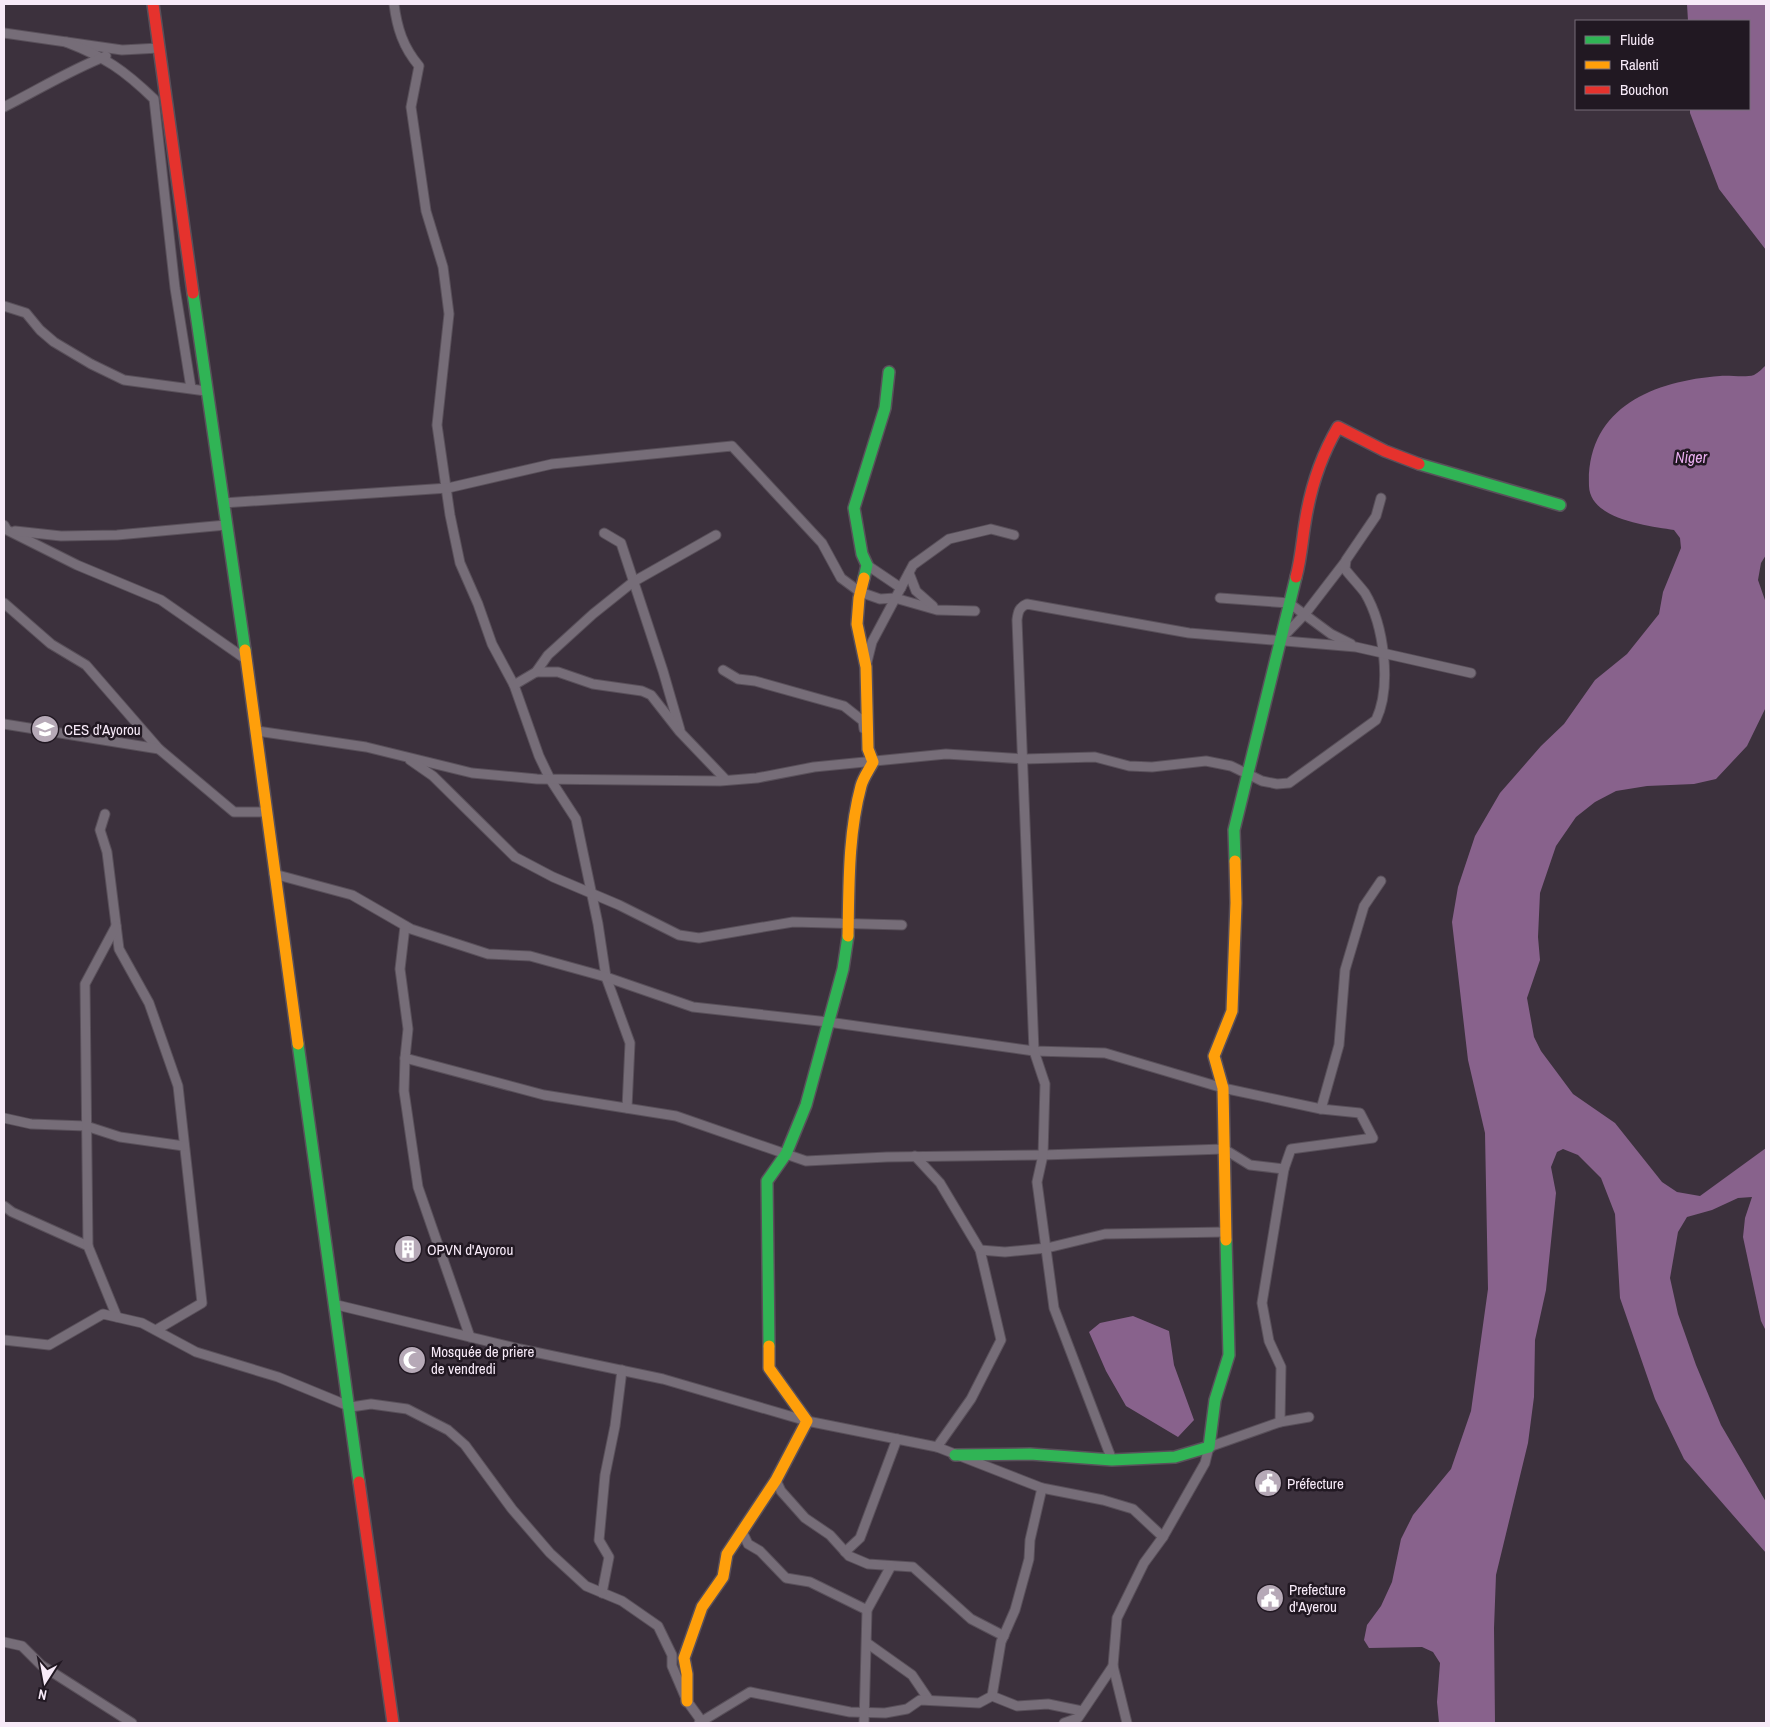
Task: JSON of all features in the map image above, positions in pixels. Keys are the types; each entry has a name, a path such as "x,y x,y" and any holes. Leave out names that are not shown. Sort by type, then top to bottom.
{"street":[{"path":"153,4 206,390 247,660 274,874 351,1407 393,1723"},
{"path":"394,4 398,30 410,55 419,66 411,107 426,211 443,267 449,314 437,425 460,563 478,604 492,644 514,685 539,756 550,780 576,819 592,894 606,977 630,1042 627,1108"},
{"path":"4,31 122,50 159,48"},
{"path":"66,42 103,57 118,66 154,99 175,288 191,388"},
{"path":"4,107 40,90 66,72 122,50"},
{"path":"4,306 26,313 40,330 54,342 91,364 124,380 206,390"},
{"path":"868,748 866,667 857,624 860,592 867,565 854,508 885,408 889,372"},
{"path":"1127,1723 1113,1666 1117,1618 1144,1563 1163,1537 1205,1463 1215,1400 1229,1355 1223,1088 1214,1056 1232,1011 1236,903 1234,830 1302,554 1305,522 1324,451 1338,427 1385,451 1418,464 1560,504"},
{"path":"223,503 446,488 552,464 732,446 822,543 841,578 860,592 880,599 895,598 937,610 975,611"},
{"path":"1280,640 1305,614 1346,560 1376,516 1381,498"},
{"path":"5,528 61,536 117,535 226,525"},
{"path":"5,528 77,564 161,600 247,660"},
{"path":"866,667 872,642 913,565 950,539 991,530 1014,535"},
{"path":"604,533 621,543 663,671 680,732"},
{"path":"514,685 536,672 554,649 633,582 716,535"},
{"path":"257,732 366,747 472,773 550,780 726,780 946,754 1024,759 1095,757 1129,766 1152,768 1206,761 1231,766 1249,775 1277,784 1289,783 1376,720 1380,712 1386,676 1384,655 1365,593 1345,569 1346,560"},
{"path":"867,565 901,588"},
{"path":"909,573 916,591 937,610"},
{"path":"1220,598 1289,603 1331,634 1356,647"},
{"path":"4,603 51,644 86,665 159,749 234,812 267,812"},
{"path":"1112,1460 1054,1308 1037,1182 1043,1155 1045,1084 1034,1051 1024,759 1017,620 1022,606 1027,604 1189,633 1356,647 1384,655 1470,673"},
{"path":"723,670 738,680 755,681 844,706 863,721 868,748 873,762 861,784 856,812 850,868 849,923 843,969 806,1105 786,1154 766,1181 769,1368 808,1421"},
{"path":"536,672 558,672 593,684 642,691 651,695 680,732 726,780"},
{"path":"4,724 159,749"},
{"path":"403,756 433,776 515,857 553,877 679,935 699,938 793,922 902,925"},
{"path":"105,814 100,830 107,852 119,949 149,1003 178,1086 202,1303 156,1330"},
{"path":"274,874 352,895 405,926 488,954 530,956 606,977 693,1007 828,1022 1034,1051 1105,1053 1223,1088 1321,1109 1360,1113 1373,1138 1291,1149 1284,1169 1262,1294 1264,1324 1269,1341 1282,1367 1280,1422"},
{"path":"1321,1109 1339,1045 1345,970 1364,906 1381,881"},
{"path":"116,926 85,984 88,1246 117,1317"},
{"path":"405,926 400,969 408,1029 404,1091 418,1187 470,1337"},
{"path":"405,1058 544,1095 676,1116 806,1161 915,1156 1043,1155 1224,1149 1250,1165 1284,1169"},
{"path":"4,1118 31,1124 86,1126 120,1137 184,1146"},
{"path":"915,1156 940,1183 980,1250 1001,1340 971,1399 937,1447"},
{"path":"4,1206 12,1212 88,1246"},
{"path":"980,1250 1005,1252 1047,1248 1105,1234 1226,1232"},
{"path":"336,1306 663,1379 808,1421 937,1447 1042,1488 1104,1500 1133,1509 1163,1537"},
{"path":"4,1340 49,1345 103,1314 142,1323 196,1352 278,1377 351,1407 371,1404 406,1409 448,1430 465,1445 512,1509 550,1553 586,1586 622,1601 658,1626 672,1655 672,1666 687,1701 701,1723 750,1692 850,1712 885,1714 907,1709 920,1700 979,1703 992,1696"},
{"path":"602,1593 609,1557 599,1540 605,1475 615,1426 622,1370"},
{"path":"955,1455 1030,1454 1112,1460 1176,1457 1280,1422 1309,1417"},
{"path":"687,1701 687,1674 684,1658 702,1606 723,1577 727,1554 776,1480 808,1421"},
{"path":"845,1552 860,1538 897,1439"},
{"path":"776,1480 781,1491 805,1518 830,1535 849,1556 868,1564 913,1567 971,1619 1004,1636"},
{"path":"992,1696 1004,1636 1015,1610 1026,1567 1042,1488"},
{"path":"742,1531 748,1544 760,1551 786,1578 810,1582 867,1610"},
{"path":"864,1723 867,1610 891,1566"},
{"path":"4,1642 22,1646 42,1665 132,1723"},
{"path":"867,1643 912,1675 929,1700"},
{"path":"1064,1723 1078,1717 1113,1666"},
{"path":"992,1696 1017,1706 1048,1704 1078,1717"}],"water":[{"path":"1687,4 1766,4 1766,250 1719,189 1690,113 1690,110 1750,110 1750,20 1688,20"},
{"name":"Niger","path":"1766,365 1766,555 1761,563 1758,580 1766,603 1766,707 1747,746 1716,779 1694,784 1647,786 1616,791 1595,802 1576,817 1556,846 1540,893 1538,937 1540,960 1527,998 1534,1037 1541,1051 1573,1094 1615,1123 1662,1182 1677,1192 1700,1196 1766,1148 1766,1331 1761,1321 1743,1237 1745,1218 1752,1197 1738,1198 1712,1210 1687,1217 1678,1232 1670,1278 1678,1314 1696,1365 1721,1425 1766,1502 1766,1553 1684,1459 1655,1399 1620,1298 1615,1214 1601,1178 1578,1155 1563,1149 1557,1152 1551,1167 1556,1193 1546,1290 1535,1340 1534,1397 1528,1443 1496,1575 1494,1628 1495,1723 1439,1723 1437,1702 1440,1663 1433,1652 1422,1647 1369,1648 1364,1640 1367,1625 1381,1606 1392,1582 1401,1539 1413,1515 1451,1469 1471,1411 1488,1289 1485,1133 1468,1060 1452,922 1458,887 1475,836 1500,793 1541,746 1564,724 1595,680 1627,654 1659,614 1663,592 1681,548 1680,538 1674,530 1623,519 1599,507 1592,497 1589,486 1591,459 1599,437 1611,418 1628,404 1648,392 1671,384 1695,379 1720,376 1750,376"},
{"path":"1133,1316 1169,1331 1174,1365 1194,1420 1178,1437 1126,1406 1106,1371 1089,1332 1100,1323"}],"traffic: fast":[{"path":"193,293 245,650"},
{"path":"864,578 867,565 862,554 854,508 885,408 889,372"},
{"path":"1419,464 1560,505"},
{"path":"1235,861 1234,830 1296,577"},
{"path":"769,1346 767,1181 786,1154 806,1105 843,969 848,936"},
{"path":"298,1044 359,1482"},
{"path":"955,1455 1030,1454 1112,1460 1175,1457 1209,1447 1215,1400 1229,1355 1226,1240"}],"traffic: slow":[{"path":"848,936 851,842 862,783 873,762 868,749 866,667 857,624 859,598 864,578"},
{"path":"245,650 298,1044"},
{"path":"1226,1240 1223,1088 1214,1056 1232,1011 1236,903 1235,861"},
{"path":"687,1701 687,1674 684,1658 702,1607 723,1577 727,1554 776,1480 807,1421 769,1368 769,1346"}],"traffic: jam":[{"path":"153,4 193,293"},
{"path":"1296,577 1313,486 1321,461 1338,427 1385,451 1419,464"},
{"path":"359,1482 393,1723"}],"place":[{"name":"CES d'Ayorou","path":"45,729"},
{"name":"OPVN d'Ayorou","path":"408,1249"},
{"name":"Mosquée de priere de vendredi","path":"412,1360"},
{"name":"Préfecture","path":"1268,1483"},
{"name":"Prefecture d'Ayerou","path":"1270,1598"}]}
